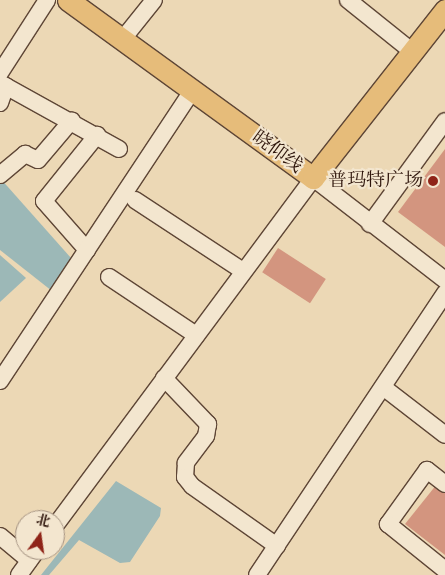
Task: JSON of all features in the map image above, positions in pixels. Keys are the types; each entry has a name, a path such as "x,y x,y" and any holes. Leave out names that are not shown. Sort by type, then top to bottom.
{"main road":[{"name":"晓仰线","path":"68,0 313,178 445,10"}],"street":[{"path":"0,103 2,80 47,0"},
{"path":"122,40 154,0"},
{"path":"348,0 413,52"},
{"path":"2,80 119,149"},
{"path":"0,381 192,91"},
{"path":"0,175 25,154 38,160 72,120"},
{"path":"370,224 445,121"},
{"path":"87,250 44,201 97,135"},
{"path":"65,512 313,178 370,224 445,280"},
{"path":"135,200 243,271"},
{"path":"109,277 196,335"},
{"path":"257,575 445,294"},
{"path":"164,378 208,424 206,436 186,463 185,477 192,486 277,546"},
{"path":"383,387 445,435"},
{"path":"445,484 427,470 388,524 445,570"},
{"path":"0,536 15,545"},
{"path":"19,575 30,560"}],"water":[{"path":"0,178 71,258 73,265 52,291 0,250"},
{"path":"0,255 26,278 0,302"},
{"path":"116,481 161,508 160,516 130,562 120,563 79,540 65,556 65,545"},
{"path":"53,560 62,560 49,575 41,575"}],"building":[{"name":"普玛特广场","path":"445,149 445,247 398,212"},
{"path":"278,248 326,279 310,303 262,272"},
{"path":"437,484 445,490 445,555 405,524"}],"place":[{"name":"普玛特广场","path":"433,181"}]}
